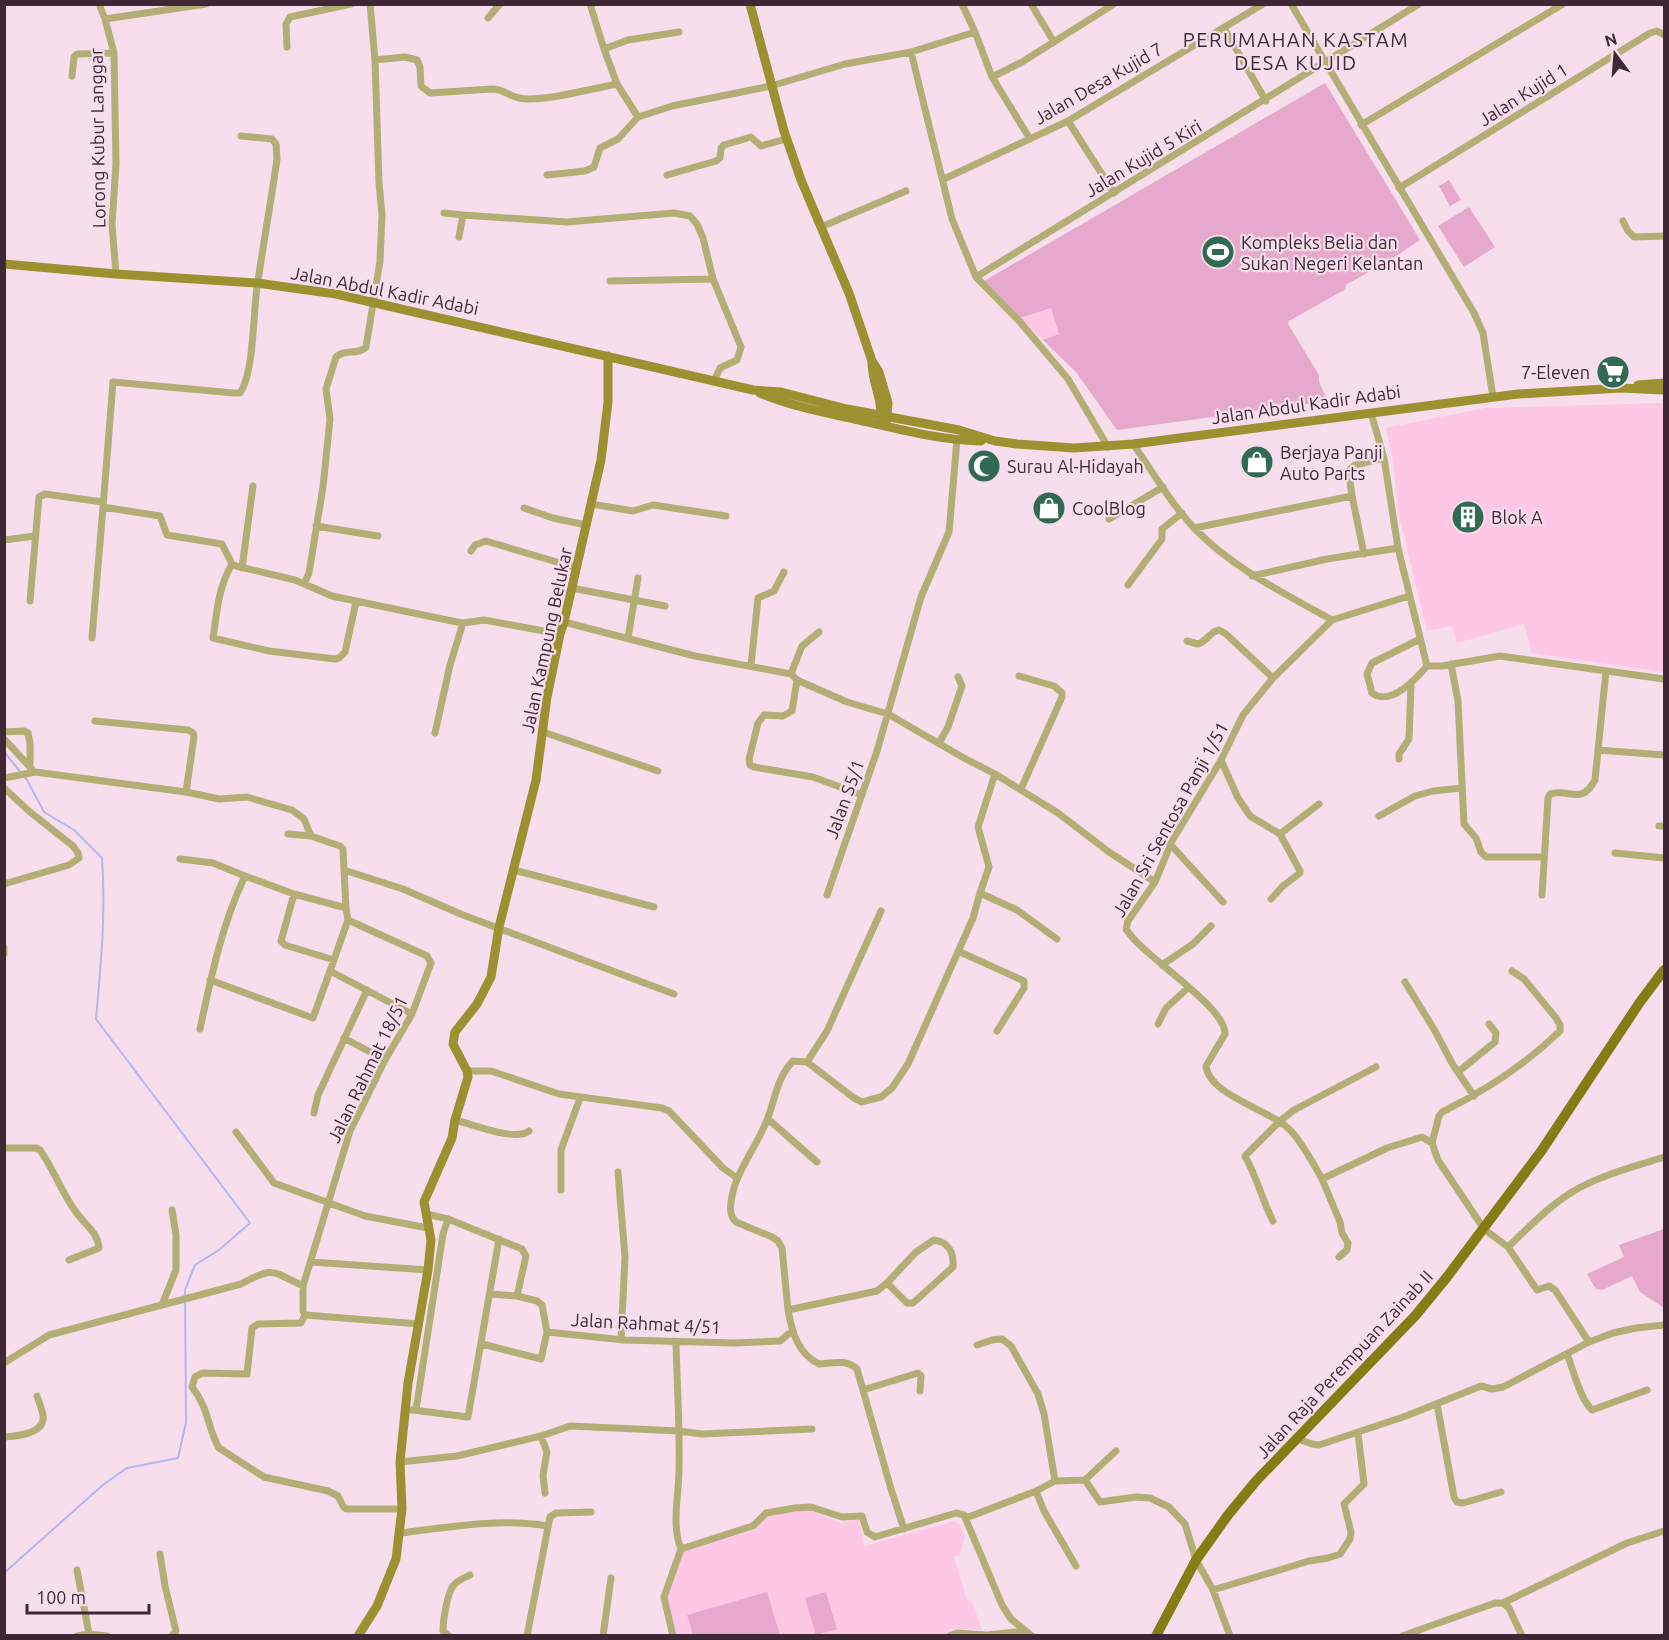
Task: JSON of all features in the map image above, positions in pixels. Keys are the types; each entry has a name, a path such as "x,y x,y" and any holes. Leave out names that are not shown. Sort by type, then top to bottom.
{"main road":[{"path":"750,4 786,139 849,293 872,361 879,372 888,403 884,421"},
{"name":"Jalan Abdul Kadir Adabi","path":"4,264 257,283 336,294 753,390 779,401 884,421 957,440 995,441 1047,447 1108,447 1493,397 1621,388 1665,382"},
{"name":"Jalan Kampung Belukar","path":"467,1071 453,1044 455,1032 477,1004 490,977 499,927 536,780 560,634 601,460 608,402 608,356"},
{"name":"Jalan Abdul Kadir Adabi","path":"1621,388 1665,390"},
{"name":"Jalan Abdul Kadir Adabi","path":"884,421 959,430 995,441"},
{"name":"Jalan Raja Perempuan Zainab II","path":"1156,1635 1196,1560 1228,1515 1256,1481 1415,1316 1542,1150 1640,1002 1660,985 1665,970"},
{"path":"358,1635 377,1606 396,1559 401,1533 400,1462 405,1409 431,1240 424,1202 452,1138 468,1077 467,1071"}],"street":[{"name":"Lorong Kubur Langgar","path":"99,4 114,53 116,164 112,224 116,274"},
{"path":"105,19 206,4"},
{"path":"287,47 286,24 290,17 351,4"},
{"path":"304,584 309,573 330,419 326,389 333,362 339,354 359,352 366,347 380,261 382,215 375,60 370,4"},
{"path":"488,18 500,4"},
{"path":"590,4 617,84 638,117"},
{"path":"962,4 992,77 1030,139"},
{"path":"1031,4 1054,42"},
{"path":"992,77 1054,42 1114,4"},
{"name":"Jalan Desa Kujid 7","path":"944,179 1068,121 1263,4"},
{"path":"1291,4 1479,323 1493,397"},
{"name":"Jalan Kujid 5 Kiri","path":"976,277 1419,4"},
{"path":"1361,125 1563,4"},
{"path":"1224,28 1266,100"},
{"name":"Jalan Kujid 1","path":"1399,188 1650,33 1657,31 1665,35"},
{"path":"604,49 628,40 679,32"},
{"path":"547,175 585,171 594,167 600,148 618,139 638,117 672,106 771,86 845,64 911,52 975,32"},
{"path":"911,52 952,219 976,277 1020,322 1068,379 1108,447"},
{"path":"72,76 74,57 77,54 114,53"},
{"path":"375,60 405,57 417,60 420,67 421,86 430,93 498,89 521,99 555,96 617,84"},
{"path":"1068,121 1114,193"},
{"path":"92,638 113,382 240,393 244,387 251,354 257,283 277,159 276,144 269,137 241,136"},
{"path":"667,176 716,161 720,158 720,147 724,145 751,137 761,146 786,139"},
{"path":"821,227 906,191"},
{"path":"444,213 567,222 674,213 690,216 697,224 703,238 713,279 741,347 736,360 720,368 714,381"},
{"path":"459,237 463,215"},
{"path":"1623,221 1634,237 1665,236"},
{"path":"610,281 713,279"},
{"path":"1371,413 1384,458 1398,548 1427,666"},
{"name":"Jalan S5/1","path":"827,895 888,714 921,597 949,532 957,440"},
{"path":"1133,444 1162,487 1194,528 1221,553 1252,576 1332,620"},
{"path":"1364,554 1348,474 1350,468 1355,465 1384,458"},
{"path":"242,568 253,486"},
{"path":"1109,519 1162,487"},
{"path":"30,602 40,495 160,516 167,535 222,544 232,564 295,580 332,596 463,623 484,620 560,634"},
{"path":"1194,528 1352,496"},
{"path":"591,504 631,511 653,505 726,516"},
{"path":"524,508 553,518 586,525"},
{"path":"1128,585 1162,539 1162,529 1182,513"},
{"path":"316,526 378,536"},
{"path":"4,540 36,536"},
{"path":"471,551 475,545 486,541 577,568"},
{"path":"1252,576 1327,559 1398,548"},
{"path":"232,564 219,594 213,638 225,642 279,653 339,658 345,652 356,602"},
{"path":"751,665 758,598 774,591 784,572"},
{"path":"628,638 638,578"},
{"path":"572,588 665,606"},
{"name":"Jalan Sri Sentosa Panji 1/51","path":"1340,1257 1347,1250 1348,1243 1342,1233 1341,1222 1322,1179 1292,1131 1280,1121 1230,1095 1207,1074 1206,1066 1223,1038 1225,1028 1190,987 1162,965 1126,929 1128,921 1155,882 1170,844 1221,760 1243,715 1273,678 1332,620 1409,596"},
{"path":"564,622 695,656 751,665 794,677 847,702 888,714 1021,789 1155,882"},
{"path":"435,733 450,665 463,623"},
{"path":"1186,640 1201,644 1215,630 1219,630 1273,678"},
{"path":"819,632 802,646 794,677 792,711 783,716 764,715 758,723 749,759 750,765 813,777 862,795"},
{"path":"1420,639 1372,663 1368,674 1372,693 1377,696 1394,693 1411,685 1427,666 1500,656 1665,679"},
{"path":"1451,664 1458,701 1464,824 1476,838 1486,857 1543,857"},
{"path":"1542,895 1548,796 1554,792 1578,796 1587,792 1595,780 1606,671"},
{"path":"1018,676 1054,686 1062,693 1062,698 1021,789"},
{"path":"939,743 948,726 962,686 958,677"},
{"path":"1399,759 1399,753 1410,737 1411,685"},
{"path":"95,721 188,730 193,733 186,792"},
{"path":"4,732 24,731 29,735 31,771"},
{"path":"543,732 658,771"},
{"path":"4,739 31,771"},
{"path":"1598,750 1665,755"},
{"path":"1221,760 1238,798 1250,816 1280,834 1300,873 1271,899"},
{"path":"4,778 31,771 186,792 219,799 247,797 292,810 304,819 311,836"},
{"path":"904,1528 857,1369 852,1364 844,1362 819,1364 804,1353 792,1331 782,1248 778,1241 736,1222 732,1217 730,1207 737,1178 768,1119 778,1084 789,1065 797,1060 807,1062 858,1101 869,1101 888,1092 908,1064 973,918 989,867 978,827 995,774"},
{"path":"4,788 73,846 79,858 69,865 4,884"},
{"path":"1379,816 1415,796 1433,791 1462,789"},
{"path":"1280,834 1319,804"},
{"path":"210,980 313,1018 348,920 343,849 311,836 288,834"},
{"path":"1170,844 1223,902"},
{"path":"1615,853 1665,858"},
{"path":"180,859 213,863 294,894 346,908"},
{"path":"344,870 404,890 463,915 674,994"},
{"path":"514,870 654,907"},
{"path":"200,1029 210,980 236,894 245,876"},
{"path":"980,893 1017,910 1057,939"},
{"path":"294,894 281,941 285,945 334,960"},
{"path":"807,1062 827,1031 881,911"},
{"name":"Jalan Rahmat 18/51","path":"305,1315 303,1286 350,1131 385,1060 412,1014 431,963 427,956 348,920"},
{"path":"1162,965 1193,944 1211,926"},
{"path":"4,948 4,954"},
{"path":"958,951 1025,983 997,1031"},
{"path":"330,971 412,1014"},
{"path":"1512,971 1524,979 1556,1018 1560,1031 1500,1081 1442,1112 1432,1143 1438,1160 1483,1227 1508,1247 1538,1290 1549,1286 1555,1290 1589,1342"},
{"path":"1406,982 1474,1096"},
{"path":"1158,1024 1166,1008 1190,987"},
{"path":"314,1113 318,1095 367,990"},
{"path":"1458,1072 1495,1042 1496,1033 1489,1024"},
{"path":"344,1038 385,1060"},
{"path":"1273,1221 1245,1156 1280,1121 1305,1103 1376,1067"},
{"path":"467,1071 491,1071 559,1094 580,1098 662,1107 723,1168 737,1178"},
{"path":"561,1190 561,1150 580,1098"},
{"path":"768,1119 818,1162"},
{"path":"455,1120 512,1135 529,1131"},
{"path":"236,1132 274,1183 364,1216 428,1228"},
{"path":"1322,1179 1387,1148 1422,1137 1432,1143"},
{"path":"4,1148 40,1150 78,1216 91,1228 99,1248 69,1260"},
{"path":"1508,1247 1541,1216 1573,1191 1615,1173 1665,1157"},
{"path":"618,1172 625,1257 621,1340"},
{"path":"162,1305 176,1270 177,1251 172,1210"},
{"path":"426,1214 448,1219 522,1249 525,1256 518,1296 490,1294"},
{"path":"416,1410 442,1234 448,1219"},
{"path":"405,1409 468,1417 498,1239"},
{"path":"789,1310 871,1293 887,1283 916,1252 934,1240 949,1247 954,1257 954,1267 913,1303 907,1303 887,1283"},
{"path":"311,1262 428,1270"},
{"path":"4,1363 49,1335 241,1284 262,1272 270,1271 303,1286"},
{"name":"Jalan Rahmat 4/51","path":"518,1296 542,1305 548,1332 621,1340 735,1343 780,1341 792,1331"},
{"path":"402,1509 346,1509 338,1496 328,1491 264,1477 223,1451 215,1441 207,1411 192,1388 195,1377 202,1373 247,1374 252,1329 258,1324 301,1323 305,1315 418,1324"},
{"path":"1298,1439 1319,1445 1358,1433 1481,1386 1492,1389 1503,1387 1589,1342 1613,1333 1636,1328 1665,1326"},
{"path":"482,1344 541,1359 548,1332"},
{"path":"977,1345 1002,1339 1011,1346 1038,1394 1044,1414 1055,1481"},
{"path":"673,1635 664,1597 681,1548 677,1535 676,1510 679,1431 676,1343"},
{"path":"1567,1354 1583,1396 1592,1410 1647,1390"},
{"path":"863,1390 918,1373 921,1376 920,1391"},
{"path":"4,1437 34,1431 42,1423 44,1416 37,1396"},
{"path":"1437,1404 1445,1458 1457,1502 1463,1503 1501,1492"},
{"path":"400,1462 457,1456 542,1436 570,1426 702,1434 812,1429"},
{"path":"1213,1590 1309,1561 1328,1558 1344,1550 1350,1539 1350,1532 1344,1504 1364,1484 1358,1433"},
{"path":"542,1436 547,1452 543,1475 545,1493"},
{"path":"966,1518 1036,1491 1055,1481 1085,1480 1116,1451"},
{"path":"1085,1480 1100,1502 1136,1497 1150,1498 1169,1508 1185,1524 1196,1560 1213,1590 1230,1635"},
{"path":"1036,1491 1044,1511 1076,1566"},
{"path":"681,1548 753,1526 766,1513 806,1507 843,1517 862,1516 867,1532 872,1536 961,1513 966,1518 1002,1605 1011,1619 1028,1633"},
{"path":"527,1635 547,1526 552,1514 591,1512"},
{"path":"401,1533 491,1522 547,1526"},
{"path":"1402,1635 1495,1603 1503,1603 1627,1543 1665,1531"},
{"path":"160,1554 176,1632 172,1635"},
{"path":"77,1570 88,1634"},
{"path":"449,1635 443,1631 443,1624 451,1588 460,1579 470,1575"},
{"path":"603,1635 611,1578"},
{"path":"1503,1603 1509,1608 1522,1635"},
{"path":"949,1635 957,1632 987,1635 1028,1633"},
{"path":"77,1635 107,1635"}],"shaded area":[{"name":"Kompleks Belia dan Sukan Negeri Kelantan","path":"1325,83 1420,240 1384,264 1347,284 1344,290 1289,321 1288,324 1319,375 1319,382 1328,401 1117,430 1076,372 1043,340 1059,334 1051,308 1020,318 984,281"},
{"path":"1449,180 1461,200 1450,206 1439,186"},
{"path":"1469,207 1495,247 1464,267 1438,226"},
{"path":"1051,307 1059,334 1043,340 1020,318"},
{"path":"1661,403 1664,408 1664,672 1532,653 1524,624 1457,643 1452,626 1427,631 1398,511 1393,461 1386,428 1485,408"},
{"path":"1664,1229 1664,1308 1640,1292 1632,1276 1602,1290 1596,1289 1587,1274 1624,1257 1619,1245"},
{"path":"809,1510 841,1523 859,1519 864,1546 955,1521 960,1525 965,1537 960,1555 954,1557 967,1600 972,1601 982,1630 951,1629 943,1636 676,1635 667,1599 683,1550 755,1530 763,1518 771,1515"},
{"path":"767,1592 780,1635 693,1635 687,1615"},
{"path":"826,1592 837,1629 816,1635 805,1598"}],"waterway":[{"path":"4,752 27,780 44,812 74,830 102,858 103,918 96,1019 250,1223 219,1250 195,1265 185,1290 186,1422 178,1458 127,1468 104,1484 4,1573"}],"place":[{"name":"Kompleks Belia dan Sukan Negeri Kelantan","path":"1218,252"},
{"name":"7-Eleven","path":"1613,372"},
{"name":"Berjaya Panji Auto Parts","path":"1257,462"},
{"name":"Surau Al-Hidayah","path":"984,466"},
{"name":"CoolBlog","path":"1049,508"},
{"name":"Blok A","path":"1468,517"}],"district":[{"name":"PERUMAHAN KASTAM DESA KUJID","path":"1296,50"}]}
